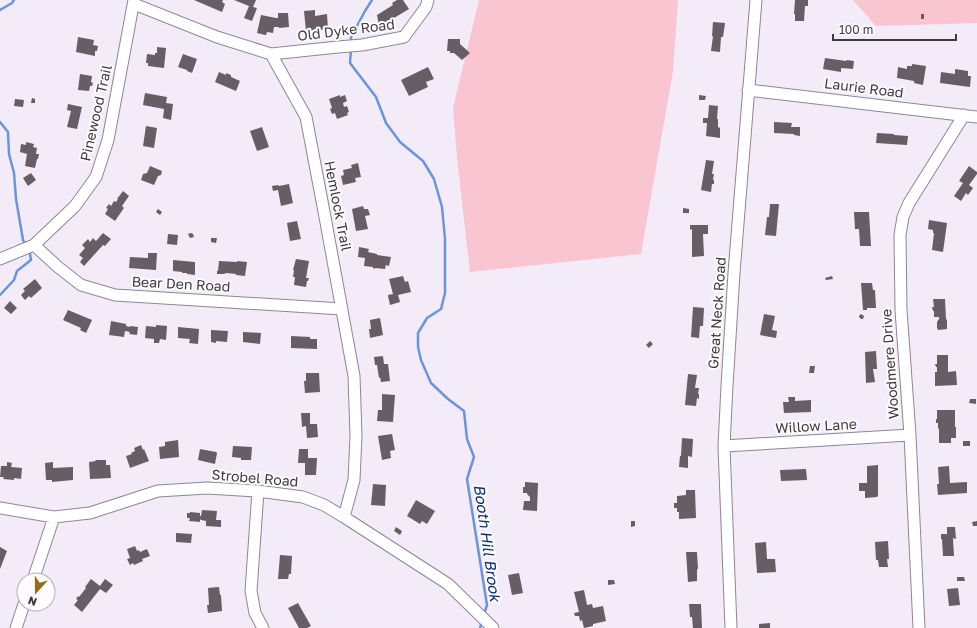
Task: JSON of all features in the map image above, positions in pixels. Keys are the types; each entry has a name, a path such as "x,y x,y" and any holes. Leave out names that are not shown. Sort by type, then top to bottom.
{"street":[{"name":"Old Dyke Road","path":"271,54 362,45 404,37 426,7 428,0"},
{"name":"Great Neck Road","path":"731,628 724,446 748,90 756,0"},
{"path":"134,2 217,37 271,54"},
{"name":"Pinewood Trail","path":"0,259 29,247 75,206 96,177 108,140 134,2"},
{"name":"Hemlock Trail","path":"271,54 306,117 354,376 356,436 354,480 344,517"},
{"name":"Laurie Road","path":"748,90 977,117"},
{"name":"Woodmere Drive","path":"919,628 910,436 901,310 900,235 903,217 909,203 964,115"},
{"name":"Bear Den Road","path":"29,247 81,285 115,295 342,309"},
{"name":"Willow Lane","path":"724,446 910,436"},
{"name":"Strobel Road","path":"0,508 54,517 90,513 158,491 207,488 258,491 303,497 344,517 448,584 492,627"},
{"path":"258,491 251,591 255,613 263,628"},
{"path":"36,572 54,517"},
{"path":"16,628 21,612"}],"shaded area":[{"path":"479,0 678,0 673,71 641,254 470,272 453,108"},
{"path":"853,0 977,0 977,23 876,26"}],"building":[{"path":"194,0 223,0 222,2 225,4 222,12"},
{"path":"234,0 256,0 253,7 257,8 252,21 244,18 249,6"},
{"path":"397,0 403,0 409,9 389,21 389,24 379,26 377,15 393,5 392,3"},
{"path":"795,0 808,0 808,6 805,6 804,21 795,21"},
{"path":"315,10 315,16 327,14 328,29 306,31 304,11"},
{"path":"278,13 288,13 289,27 274,27 273,33 267,32 266,35 257,33 261,15 278,18"},
{"path":"921,14 924,14 924,19 921,19"},
{"path":"713,22 725,23 723,37 721,37 720,52 711,51"},
{"path":"78,37 94,40 93,45 98,46 97,51 95,51 95,56 76,52"},
{"path":"448,39 460,39 460,44 470,53 462,60 454,53 450,53 450,51 447,51"},
{"path":"157,47 166,48 164,68 148,66 148,63 146,63 147,54 155,55 155,53 157,53"},
{"path":"183,54 197,59 192,73 178,67"},
{"path":"825,58 854,61 853,69 841,68 841,72 823,69"},
{"path":"912,64 926,66 923,85 914,83 914,81 897,78 898,67 907,69 907,66 912,66"},
{"path":"428,67 434,79 426,82 428,87 409,96 401,80"},
{"path":"955,69 968,71 968,76 971,76 970,87 940,83 941,72 955,74"},
{"path":"219,72 226,75 226,73 231,75 231,77 240,81 236,91 215,82"},
{"path":"80,74 92,76 91,82 93,83 92,86 90,86 89,91 78,90"},
{"path":"145,93 167,97 166,103 173,104 171,120 163,118 164,109 143,105"},
{"path":"340,95 340,97 345,95 347,101 343,103 344,107 347,106 349,112 347,113 348,115 337,119 335,113 332,114 330,109 332,108 329,99"},
{"path":"699,95 706,96 705,100 699,100"},
{"path":"32,98 35,99 35,103 31,103"},
{"path":"15,99 24,100 23,107 14,106"},
{"path":"68,104 82,107 77,129 67,127 71,111 67,110"},
{"path":"709,105 718,106 717,119 718,127 720,128 720,138 706,136 707,123 703,123 703,118 708,118"},
{"path":"774,122 792,123 791,127 800,127 800,136 794,134 774,133"},
{"path":"146,126 157,128 154,148 143,146"},
{"path":"262,127 269,147 257,151 250,131"},
{"path":"877,133 908,136 907,145 876,143"},
{"path":"26,142 34,144 33,147 37,148 36,154 39,154 35,168 25,166 27,154 20,152 21,144 26,145"},
{"path":"706,160 714,161 712,174 714,174 714,184 712,184 711,192 701,190"},
{"path":"358,163 361,177 355,178 356,182 343,185 341,176 344,175 343,170 352,168 351,165"},
{"path":"150,166 162,171 154,185 141,180 143,174 147,173"},
{"path":"969,166 977,172 977,174 969,185 973,188 968,195 966,193 961,201 954,196 963,183 959,181"},
{"path":"31,173 36,180 28,186 23,178"},
{"path":"289,184 293,203 281,206 278,190 273,191 272,186"},
{"path":"123,191 129,196 122,206 124,208 115,221 105,214 108,209 106,208 109,204 111,206 114,201 116,202"},
{"path":"770,204 779,204 776,236 765,235"},
{"path":"363,206 364,209 368,209 370,215 365,216 368,229 356,231 352,209"},
{"path":"683,208 689,209 689,213 683,213"},
{"path":"158,209 162,212 160,215 156,212"},
{"path":"854,212 869,212 871,246 860,246 859,229 855,229"},
{"path":"929,220 947,223 943,252 932,250 934,233 933,230 928,229"},
{"path":"297,221 301,239 290,241 287,223"},
{"path":"690,225 708,225 708,234 703,234 704,256 692,257 692,229 690,230"},
{"path":"103,233 111,239 105,246 103,245 84,266 80,262 83,258 79,255 85,248 82,245 88,239 90,242 93,238 96,241"},
{"path":"191,233 194,237 190,238 188,234"},
{"path":"168,234 178,235 177,245 167,244"},
{"path":"211,238 217,238 216,243 211,242"},
{"path":"359,247 369,249 368,252 377,255 391,257 389,266 386,265 385,269 375,269 373,267 364,266 365,258 358,257"},
{"path":"148,253 157,253 156,270 129,268 130,257 148,258"},
{"path":"296,259 309,261 306,278 309,278 306,287 294,285 295,277 293,277 293,270"},
{"path":"173,260 195,262 195,275 173,271"},
{"path":"219,261 247,262 245,276 226,273 217,274"},
{"path":"403,276 405,282 408,281 411,292 398,295 400,302 390,305 388,295 393,294 389,279"},
{"path":"832,276 833,279 826,280 825,278"},
{"path":"35,279 42,288 31,298 29,296 25,300 21,295 25,291 23,289"},
{"path":"861,283 872,283 873,290 875,290 876,308 867,308 867,310 863,310"},
{"path":"933,299 945,299 947,329 938,330 937,328 939,317 934,317 932,307 934,307"},
{"path":"10,301 17,308 11,314 4,308"},
{"path":"693,307 704,308 703,326 700,326 699,338 691,337"},
{"path":"68,310 92,320 86,333 80,330 81,328 63,320"},
{"path":"764,314 775,316 772,330 777,331 776,338 760,335"},
{"path":"861,314 864,316 863,319 859,317"},
{"path":"380,318 383,335 370,338 370,320"},
{"path":"111,321 126,324 126,326 130,327 138,327 137,335 129,334 130,332 125,331 124,337 109,335"},
{"path":"156,325 167,326 166,340 160,339 159,343 154,343 154,339 145,338 146,326 156,327"},
{"path":"178,327 199,329 198,344 189,343 190,339 178,338"},
{"path":"211,330 228,331 227,342 211,342"},
{"path":"243,332 261,333 260,344 243,342"},
{"path":"291,336 317,339 317,349 291,348"},
{"path":"650,341 653,344 649,348 646,345"},
{"path":"876,351 877,369 873,369 875,382 866,383 865,352"},
{"path":"937,355 948,355 948,372 956,371 957,385 935,386 935,372 937,372 937,367 935,364 937,364"},
{"path":"383,356 384,364 388,364 390,381 381,382 374,357"},
{"path":"810,366 815,366 814,373 809,373"},
{"path":"306,373 319,373 320,392 305,393 304,381 306,381"},
{"path":"688,374 697,375 695,388 699,388 699,399 697,398 696,406 685,405"},
{"path":"382,394 395,395 393,422 377,421 378,410 382,410"},
{"path":"788,397 795,397 795,401 811,400 811,412 784,413 783,402 789,402"},
{"path":"970,399 976,399 976,404 969,403"},
{"path":"937,410 955,410 956,438 951,438 951,443 939,443 939,429 938,423 936,423"},
{"path":"301,413 310,413 310,424 317,424 318,437 307,438 306,426 302,427"},
{"path":"392,434 395,450 390,451 391,458 382,460 378,436"},
{"path":"682,438 693,439 692,457 688,456 688,468 679,467"},
{"path":"178,440 179,457 160,459 159,447 165,446 165,442"},
{"path":"963,441 970,441 970,446 963,446"},
{"path":"141,445 149,461 130,468 126,456 132,454 131,453 135,451 134,448"},
{"path":"233,446 252,447 251,460 241,460 241,458 232,457"},
{"path":"200,449 217,453 215,464 198,460"},
{"path":"299,449 308,449 308,458 317,458 316,475 305,475 305,463 298,463"},
{"path":"95,460 106,460 106,465 110,465 111,478 90,479 89,462 96,461"},
{"path":"7,462 12,463 11,467 22,468 21,479 3,479 4,477 0,477 1,466 7,466"},
{"path":"53,462 53,468 73,467 73,480 52,482 52,480 46,480 45,463"},
{"path":"878,465 878,496 865,498 865,491 859,491 859,483 867,483 867,466"},
{"path":"949,466 950,483 967,482 967,493 938,495 938,467"},
{"path":"806,469 807,480 781,481 780,470"},
{"path":"525,482 538,483 537,511 523,510 524,501 530,501 530,497 527,493 523,493"},
{"path":"373,484 386,485 385,506 371,505"},
{"path":"686,490 695,490 696,518 679,519 679,512 677,512 677,508 674,508 674,503 677,503 677,496 686,495"},
{"path":"416,500 435,511 427,524 422,521 420,524 407,516"},
{"path":"202,510 217,511 216,520 221,520 221,527 206,526 206,521 200,519 200,522 189,521 190,518 187,518 187,513 200,513 201,516"},
{"path":"631,521 635,521 635,526 631,527"},
{"path":"977,521 977,526 973,526 972,522"},
{"path":"396,527 402,531 400,535 394,531"},
{"path":"947,527 955,527 956,539 953,538 954,556 943,556 941,534 947,534"},
{"path":"176,533 192,534 191,543 176,542"},
{"path":"888,541 888,567 879,567 878,560 876,560 875,542"},
{"path":"766,542 767,559 775,559 776,572 757,573 755,543"},
{"path":"135,546 137,551 139,550 140,552 147,549 150,556 142,559 143,561 130,565 127,559 130,558 127,549"},
{"path":"0,547 7,551 0,569"},
{"path":"686,552 697,552 697,581 688,582"},
{"path":"280,555 292,556 291,574 289,574 288,579 278,579"},
{"path":"519,573 523,593 512,595 508,575"},
{"path":"957,577 964,577 965,581 957,581"},
{"path":"91,579 100,586 105,579 113,585 106,593 100,589 82,612 74,605 78,600 76,599 86,588 85,587"},
{"path":"608,580 614,580 615,584 608,585"},
{"path":"219,587 222,611 208,613 208,588"},
{"path":"958,588 960,605 949,606 947,589"},
{"path":"584,590 587,605 592,604 593,608 603,606 606,621 584,628 582,620 580,621 579,616 575,616 574,613 579,612 574,592"},
{"path":"298,603 311,626 307,628 299,628 288,608"},
{"path":"689,604 701,604 702,628 693,628"},
{"path":"770,623 770,628 759,628 759,624"}],"waterway":[{"path":"0,10 12,3 14,0"},
{"name":"Booth Hill Brook","path":"351,42 351,37 372,0"},
{"name":"Booth Hill Brook","path":"351,49 350,63 376,97 386,123 400,142 423,161 434,179 442,207 445,239 445,293 441,309 427,318 418,333 418,347 421,360 431,383 448,399 464,411 467,439 474,457 467,479 487,605 484,614"},
{"path":"0,122 8,132 9,154 14,173 16,199 25,244"},
{"path":"0,295 14,280 17,271 31,260 29,251"},
{"name":"Booth Hill Brook","path":"480,628 482,621"}]}
